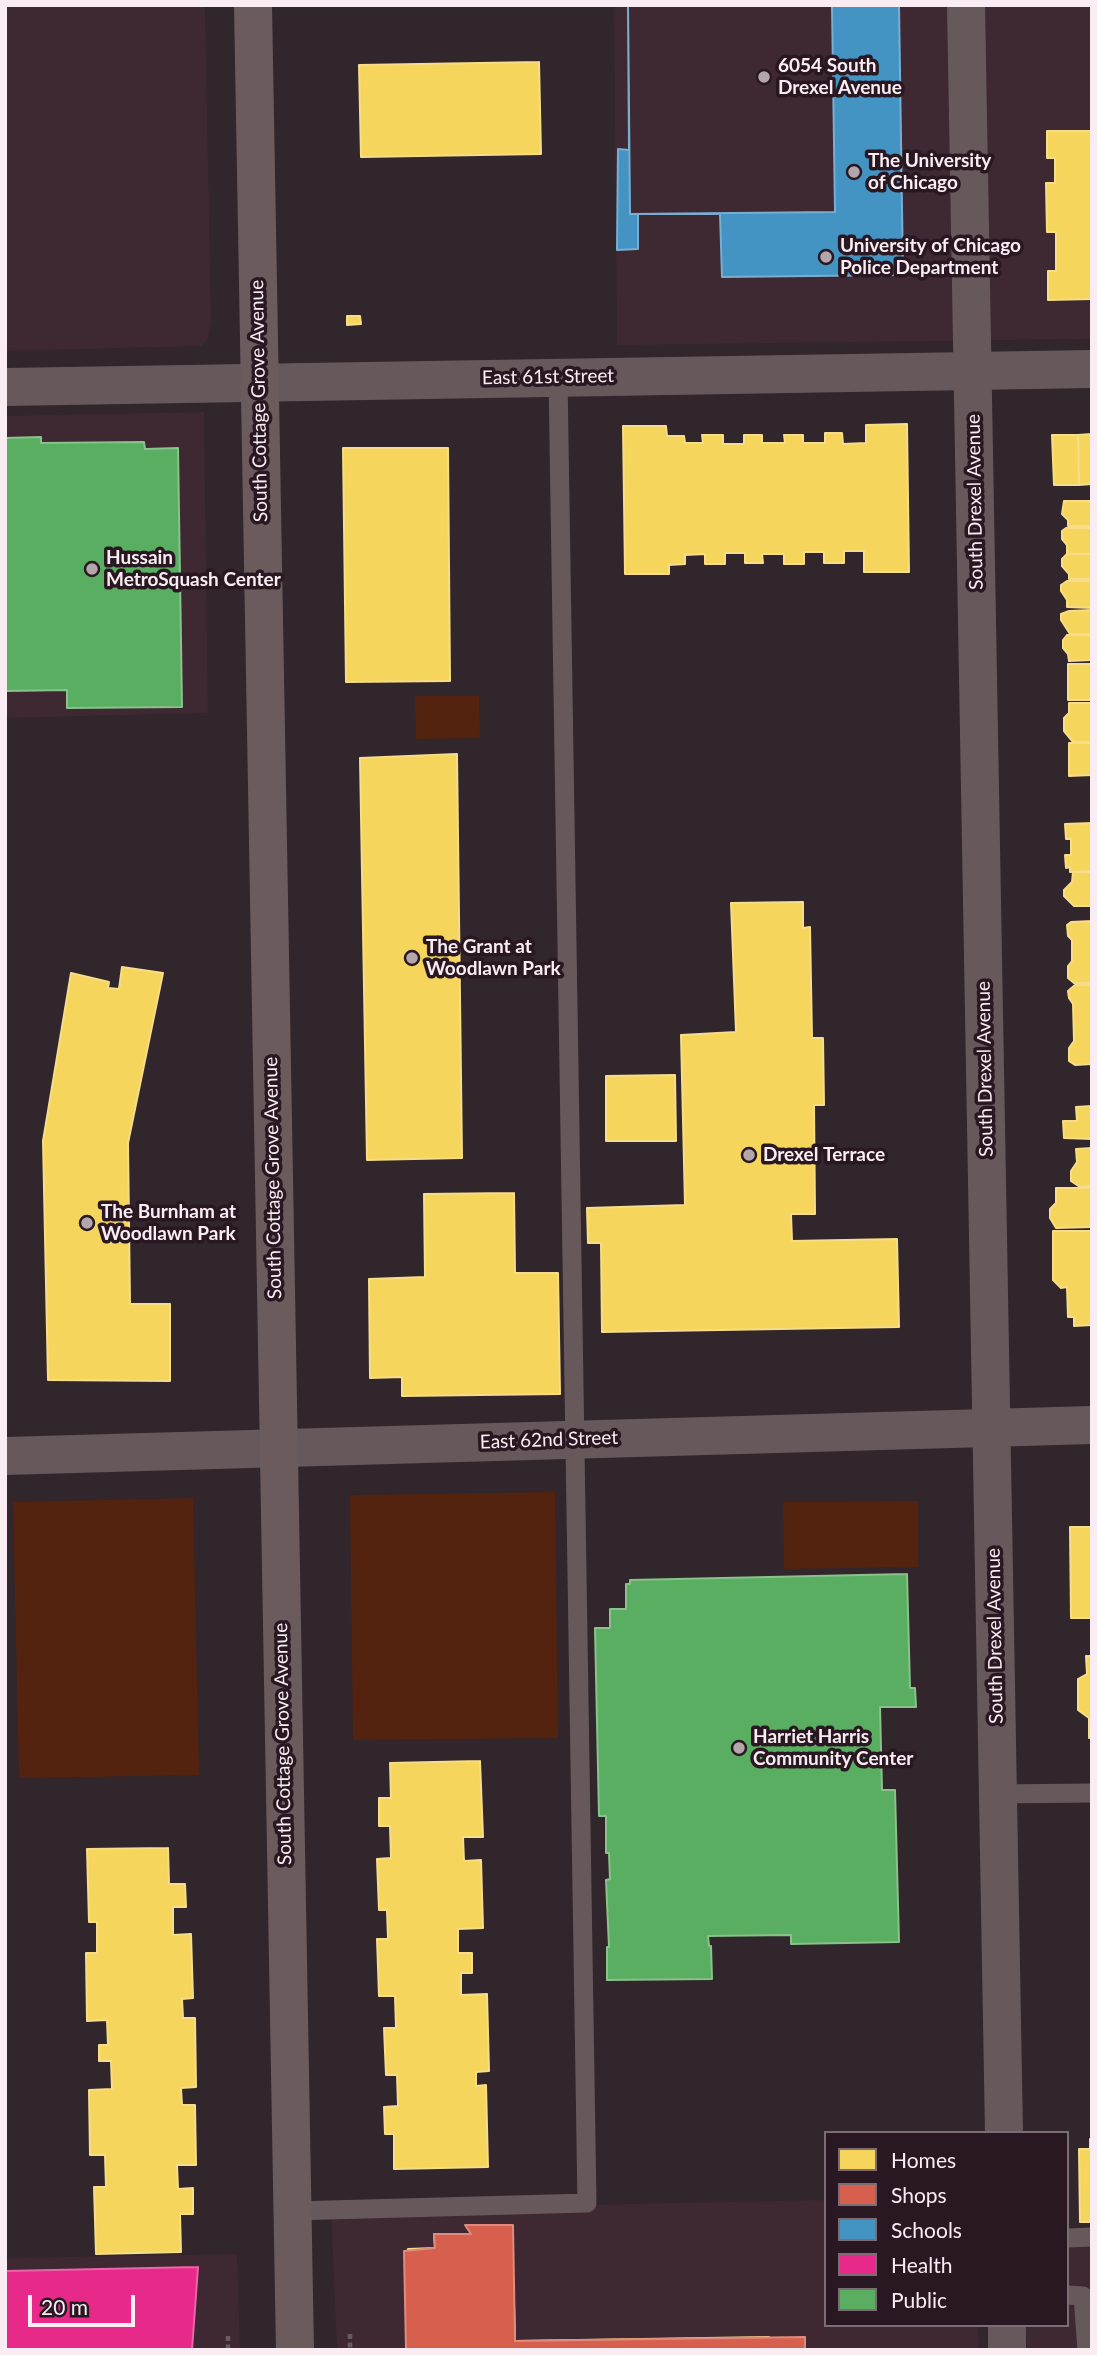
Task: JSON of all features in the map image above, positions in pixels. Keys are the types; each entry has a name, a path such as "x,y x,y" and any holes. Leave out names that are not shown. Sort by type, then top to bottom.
{"main road":[{"name":"South Cottage Grove Avenue","path":"253,5 295,2350"}],"street":[{"name":"South Drexel Avenue","path":"966,5 1003,2131"},
{"name":"East 61st Street","path":"5,387 1092,369"},
{"name":"East 62nd Street","path":"5,1456 1092,1424"},
{"path":"1007,2327 1007,2350"}],"lane":[{"path":"292,2211 587,2203 558,377"},
{"path":"997,1794 1092,1793"},
{"path":"1069,2238 1092,2237"},
{"path":"1081,2290 1087,2350"}],"path":[{"path":"350,2334 350,2350"},
{"path":"228,2336 228,2350"}],"shaded area":[{"path":"5,5 205,5 211,322 208,339 201,346 5,351"},
{"name":"The University of Chicago","path":"614,5 1092,5 1092,339 617,345"},
{"name":"Hussain MetroSquash Center","path":"204,412 208,713 5,718 5,416"},
{"path":"415,696 479,696 480,738 416,739"},
{"path":"555,1492 558,1738 353,1740 350,1495"},
{"path":"193,1498 199,1775 19,1778 13,1502"},
{"path":"918,1501 918,1567 784,1569 783,1502"},
{"path":"824,2200 824,2327 978,2327 979,2350 337,2350 331,2210"},
{"path":"1092,2237 1092,2350 1027,2350 1026,2327 1069,2327 1069,2238"},
{"path":"237,2254 240,2350 5,2350 5,2258"}],"building: Homes":[{"path":"539,62 541,154 361,157 359,65"},
{"path":"1047,131 1092,131 1092,299 1048,300 1048,271 1056,271 1056,232 1047,232 1046,183 1055,183 1055,158 1047,158"},
{"path":"347,316 360,316 361,324 347,325"},
{"path":"907,424 909,572 864,572 864,551 844,551 844,563 824,563 824,552 804,552 804,564 784,564 784,554 762,554 763,563 745,563 745,553 725,553 725,564 705,564 705,554 685,555 685,564 669,565 669,574 625,574 623,426 666,426 667,436 684,436 685,443 703,443 702,435 723,435 723,444 744,444 744,435 762,435 762,443 785,443 784,435 803,435 803,443 825,443 825,433 842,433 843,444 866,443 866,425"},
{"path":"1092,434 1092,484 1079,485 1078,435"},
{"path":"1052,435 1078,435 1079,485 1054,485"},
{"path":"343,448 448,448 450,681 346,682"},
{"path":"1064,501 1092,501 1092,526 1068,526 1068,520 1062,514"},
{"path":"1066,528 1092,528 1092,554 1067,554 1067,545 1062,539 1062,531"},
{"path":"1067,554 1092,554 1092,579 1069,579 1069,574 1062,566 1062,559"},
{"path":"1067,581 1092,581 1092,608 1067,607 1061,585"},
{"path":"1092,610 1092,634 1070,634 1061,620 1061,614 1069,611"},
{"path":"1067,635 1092,635 1092,660 1069,661 1063,648 1063,640"},
{"path":"1068,664 1092,664 1092,700 1068,700"},
{"path":"1069,703 1092,703 1092,742 1073,742 1064,731 1064,718 1069,713"},
{"path":"1069,743 1092,743 1092,775 1069,776"},
{"name":"The Grant at Woodlawn Park","path":"457,754 462,1158 367,1160 360,758"},
{"path":"1092,823 1092,871 1070,872 1070,867 1066,868 1065,855 1071,855 1071,839 1066,839 1065,824"},
{"path":"1073,872 1092,872 1092,906 1074,906 1064,896 1064,890 1072,882"},
{"name":"Drexel Terrace","path":"803,902 803,928 810,927 812,1038 823,1038 824,1105 814,1105 815,1214 791,1214 792,1241 897,1239 899,1327 602,1332 601,1243 588,1243 587,1208 685,1205 681,1035 736,1032 731,903"},
{"path":"1092,921 1092,983 1074,983 1068,978 1068,966 1072,961 1072,940 1068,936 1067,925 1071,922"},
{"name":"The Burnham at Woodlawn Park","path":"122,967 163,973 128,1143 130,1304 170,1304 170,1381 48,1380 43,1141 71,973 109,982 108,988 119,989"},
{"path":"1075,985 1092,985 1092,1064 1075,1065 1069,1061 1069,1048 1074,1041 1073,1004 1068,991"},
{"path":"675,1075 676,1141 606,1141 606,1076"},
{"path":"1092,1106 1092,1139 1064,1138 1063,1121 1077,1121 1076,1107"},
{"path":"1092,1148 1092,1186 1080,1187 1071,1181 1071,1171 1077,1162 1076,1149"},
{"path":"1056,1188 1092,1188 1092,1227 1056,1228 1050,1218 1050,1209 1056,1203"},
{"path":"514,1193 515,1273 558,1273 560,1394 402,1396 402,1377 370,1378 369,1279 425,1277 424,1194"},
{"path":"1053,1231 1092,1231 1092,1325 1074,1326 1074,1317 1068,1317 1067,1287 1061,1288 1053,1280"},
{"path":"1070,1527 1092,1527 1092,1618 1071,1618"},
{"path":"1086,1656 1092,1656 1092,1738 1089,1738 1089,1718 1078,1710 1078,1679 1087,1674"},
{"path":"480,1761 483,1837 463,1837 464,1861 481,1860 483,1928 458,1929 458,1953 472,1953 472,1973 461,1973 461,1995 487,1994 489,2071 476,2072 476,2086 486,2085 488,2167 394,2169 394,2134 385,2134 384,2107 398,2106 397,2075 386,2075 384,2028 396,2028 395,1996 379,1996 377,1939 388,1939 387,1910 379,1910 377,1859 391,1858 390,1826 379,1826 379,1798 391,1798 390,1763"},
{"path":"168,1848 169,1884 185,1884 186,1907 173,1907 173,1935 191,1934 193,1998 182,1999 183,2018 195,2018 196,2087 181,2088 182,2105 195,2105 196,2165 177,2165 178,2189 193,2188 193,2214 180,2214 181,2252 96,2254 94,2187 106,2187 105,2155 90,2155 89,2090 112,2089 111,2061 99,2061 99,2045 108,2045 107,2020 87,2021 86,1953 97,1953 97,1922 89,1922 87,1849"},
{"path":"1090,2139 1092,2222 1080,2222 1079,2149 1090,2149"},
{"path":"434,2234 471,2234 472,2303 514,2303 515,2341 769,2337 769,2350 411,2350 408,2249 435,2248"}],"building: Shops":[{"path":"465,2225 513,2225 515,2341 805,2337 805,2350 406,2350 404,2251 435,2248 434,2234 471,2234"}],"building: Schools":[{"name":"6054 South Drexel Avenue","path":"628,5 832,5 835,212 630,214"},
{"name":"6054 South Drexel Avenue","path":"628,5 899,5 903,275 722,277 720,214 638,214 638,249 617,250 618,149 629,150"}],"building: Health":[{"path":"198,2267 192,2350 5,2350 5,2271"}],"building: Public":[{"name":"Hussain MetroSquash Center","path":"41,437 41,443 144,442 145,449 178,448 182,707 67,708 67,690 5,691 5,438"},
{"name":"Harriet Harris Community Center","path":"907,1574 910,1688 915,1688 916,1707 880,1707 882,1790 895,1790 899,1942 791,1944 791,1935 708,1936 712,1979 607,1980 609,1947 606,1880 610,1879 609,1853 606,1853 606,1816 599,1816 595,1628 610,1628 610,1609 626,1609 626,1584 630,1584 630,1580"}],"place":[{"name":"6054 South Drexel Avenue","path":"764,77"},
{"name":"The University of Chicago","path":"854,172"},
{"name":"University of Chicago Police Department","path":"826,257"},
{"name":"Hussain MetroSquash Center","path":"92,569"},
{"name":"The Grant at Woodlawn Park","path":"412,958"},
{"name":"Drexel Terrace","path":"749,1155"},
{"name":"The Burnham at Woodlawn Park","path":"87,1223"},
{"name":"Harriet Harris Community Center","path":"739,1748"}]}
